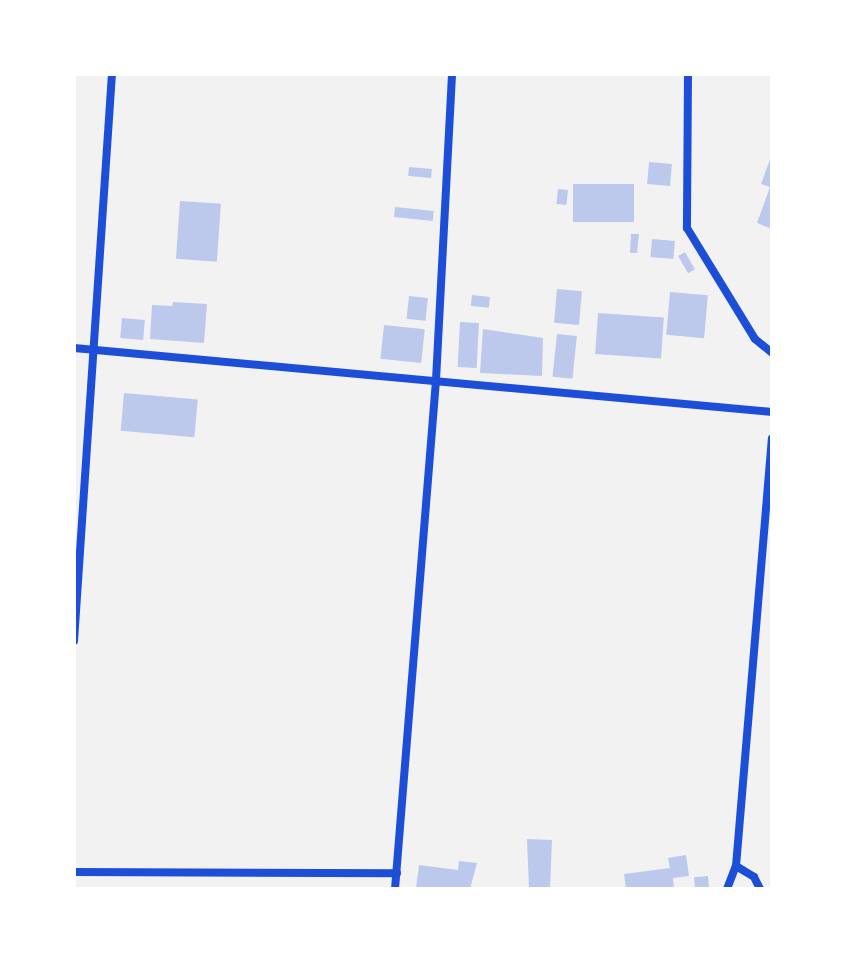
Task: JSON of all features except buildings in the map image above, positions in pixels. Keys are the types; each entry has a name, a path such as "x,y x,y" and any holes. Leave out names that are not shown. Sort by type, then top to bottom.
{"street":[{"path":"74,641 97,350 95,302 112,74"},
{"path":"395,889 436,380 452,74"},
{"path":"688,74 687,228 755,339 772,353"},
{"path":"74,348 772,412"},
{"path":"727,889 736,866 772,439"},
{"path":"736,866 754,877 760,889"},
{"path":"74,872 397,873"}]}
